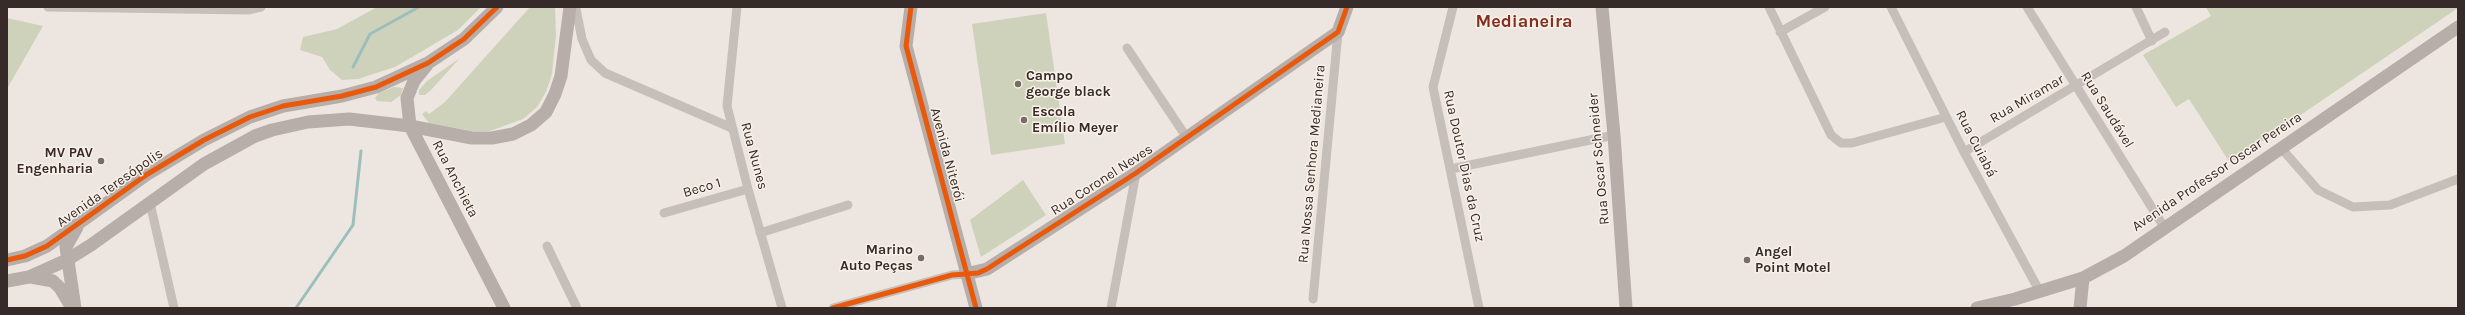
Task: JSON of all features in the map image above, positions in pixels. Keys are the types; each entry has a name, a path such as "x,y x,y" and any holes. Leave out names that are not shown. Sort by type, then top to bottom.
{"main road":[{"path":"428,63 464,39 497,7"},
{"path":"7,281 29,277 67,260 91,246 204,164 255,136 272,130 308,122 349,119 410,126 472,138 492,138 513,134 531,125 546,112 555,94 561,76 566,35 572,7"},
{"name":"Avenida Niterói","path":"910,7 906,46 976,308"},
{"path":"1338,32 1347,7"},
{"name":"Rua Oscar Schneider","path":"1602,7 1614,135 1626,308"},
{"name":"Avenida Professor Oscar Pereira","path":"1977,308 2040,292 2083,278 2124,256 2164,227 2458,27"},
{"name":"Rua Coronel Neves","path":"966,274 987,269 1136,174 1338,32"},
{"name":"Rua Anchieta","path":"428,63 414,81 407,98 410,126 504,308"},
{"name":"Avenida Teresópolis","path":"7,260 25,256 47,246 176,157 204,140 250,117 283,106 342,96 376,86 428,63"},
{"path":"75,308 66,247 80,222"},
{"path":"29,277 53,281 60,288 72,308"},
{"path":"2080,308 2083,278"}],"street":[{"path":"48,7 248,10 261,7"},
{"path":"572,7 582,39 592,60 605,72 732,128"},
{"name":"Rua Nunes","path":"737,7 726,106 782,308"},
{"name":"Rua Doutor Dias da Cruz","path":"1453,7 1433,87 1479,308"},
{"path":"1770,7 1780,32 1831,135 1841,143 1852,143 1946,117"},
{"path":"1780,32 1825,7"},
{"name":"Rua Cuiabá","path":"1892,7 1964,152 2040,292"},
{"name":"Rua Saudável","path":"2027,7 2164,227"},
{"path":"2136,7 2152,41"},
{"name":"Rua Nossa Senhora Medianeira","path":"1313,299 1338,32"},
{"name":"Rua Miramar","path":"1964,152 2076,87 2165,32"},
{"path":"1127,48 1187,138"},
{"path":"1451,169 1614,135"},
{"path":"2281,148 2318,190 2353,208 2390,205 2458,179"},
{"path":"1111,308 1136,174"},
{"name":"Beco 1","path":"664,213 748,189"},
{"path":"150,203 174,308"},
{"path":"760,233 848,205"},
{"path":"547,246 577,308"},
{"name":"Rua Coronel Neves","path":"833,308 872,299 952,274 966,274"},
{"path":"872,299 874,308"}],"green space":[{"path":"377,7 481,7 458,30 395,67 358,79 342,80 330,70 322,57 300,50 303,37 337,29"},
{"path":"530,7 555,7 556,35 552,74 546,92 537,107 523,119 490,131 472,131 429,123 422,114 426,111 429,114 445,102"},
{"path":"2206,7 2458,8 2230,163 2189,99 2176,107 2143,55 2211,16"},
{"name":"Campo george black","path":"1046,13 1065,144 991,155 972,24"},
{"path":"7,18 43,26 7,89"},
{"path":"460,58 431,90 425,95 419,95 419,90 427,81"},
{"path":"394,87 403,88 401,95 391,102 377,101 375,98 379,93"},
{"path":"1023,180 1046,215 981,257 970,220"}],"waterway":[{"path":"353,67 370,34 419,7"},
{"path":"296,308 353,225 361,151"}],"cycle path":[{"path":"7,260 25,256 47,246 146,175 204,140 250,117 283,106 342,96 376,87 428,63 464,39 497,7"},
{"path":"911,7 906,46 976,308"},
{"path":"833,308 952,275 978,273 987,269 1136,173 1338,32 1347,7"}],"place":[{"name":"Campo george black","path":"1018,84"},
{"name":"Escola Emílio Meyer","path":"1024,120"},
{"name":"MV PAV Engenharia","path":"101,161"},
{"name":"Marino Auto Peças","path":"921,258"},
{"name":"Angel Point Motel","path":"1747,260"}],"district":[{"name":"Medianeira","path":"1524,22"}]}
